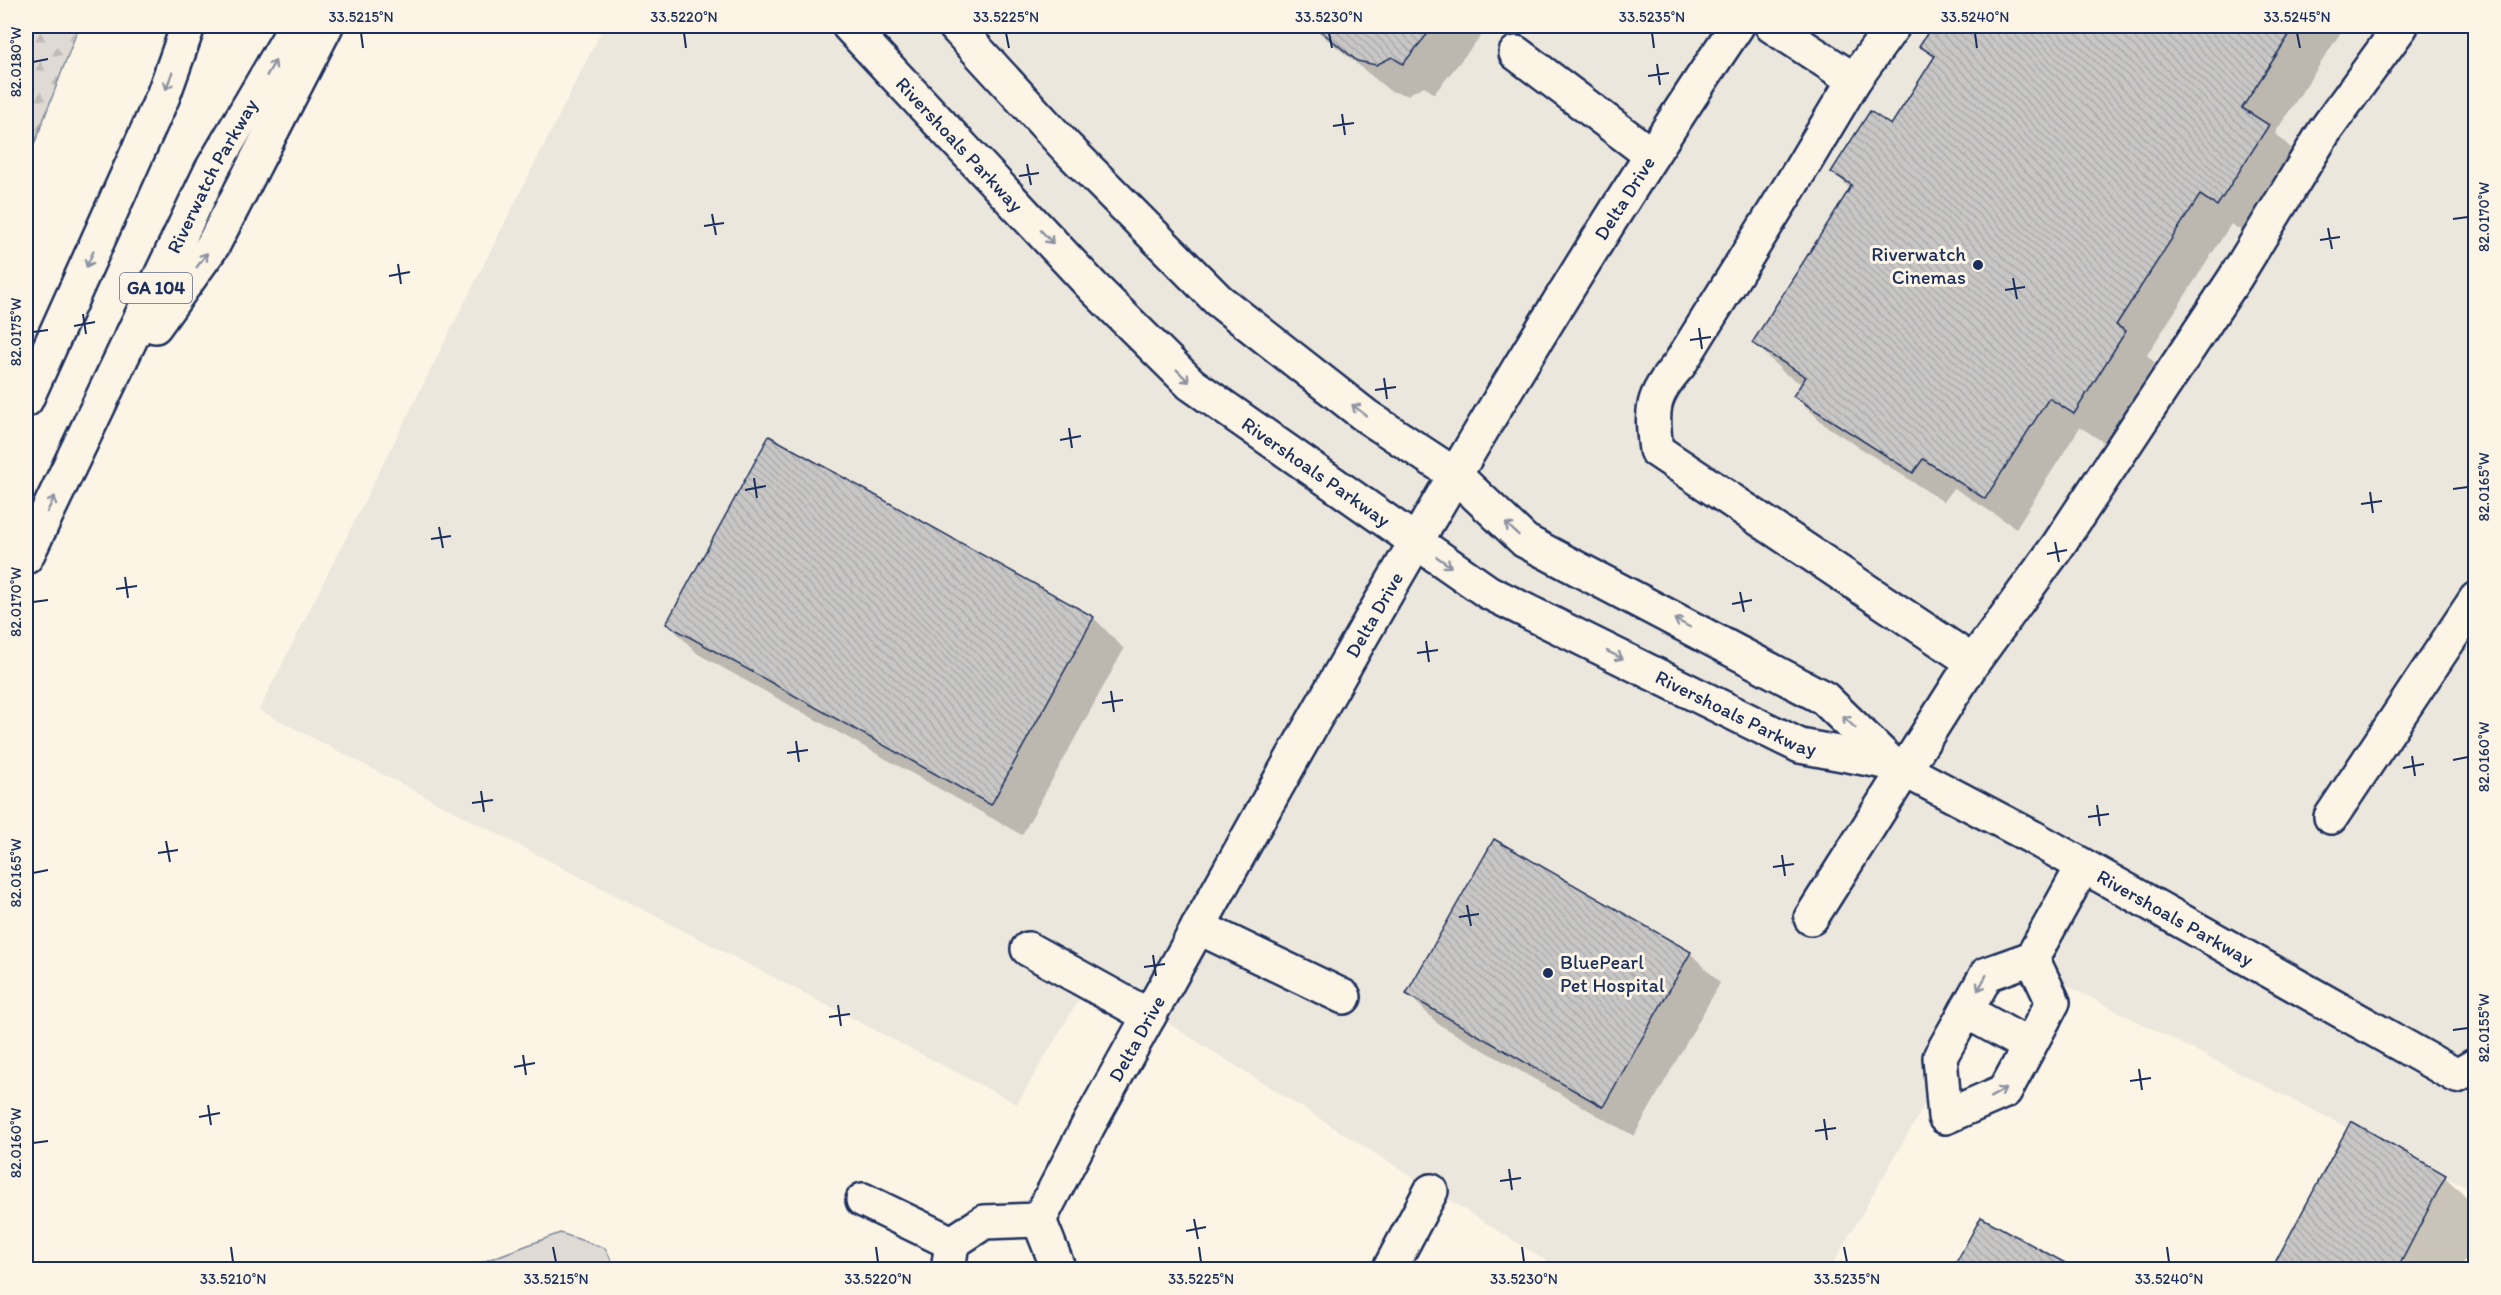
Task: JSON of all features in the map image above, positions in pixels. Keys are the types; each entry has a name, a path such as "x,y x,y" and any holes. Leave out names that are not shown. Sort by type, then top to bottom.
{"street":[{"path":"26,400 163,96 188,26"},
{"name":"Riverwatch Parkway","path":"26,557 212,169 296,26"},
{"path":"106,393 213,245 326,26"},
{"name":"Rivershoals Parkway","path":"849,26 1093,287 1191,384 1488,592 1800,746 1898,767"},
{"name":"Rivershoals Parkway","path":"955,26 1067,148 1218,300 1366,416 1454,474 1525,541 1824,698 1898,767 2466,1071"},
{"name":"Delta Drive","path":"1039,1220 1198,927 1454,474 1650,154 1737,26"},
{"path":"1772,26 1854,80"},
{"path":"1893,26 1854,80 1686,355 1662,384 1652,416 1656,450 1973,662"},
{"path":"1811,918 1898,767 2063,537 2235,278 2324,132 2401,26"},
{"path":"1516,53 1650,154"},
{"path":"2331,817 2475,600"},
{"path":"2032,958 2053,1002 2005,1091 1945,1118 1940,1057 1987,974 2032,958 2083,866"},
{"path":"1198,927 1344,997"},
{"path":"1028,949 1149,1016"},
{"path":"1966,1011 2029,1046"},
{"path":"1389,1269 1431,1191"},
{"path":"863,1200 950,1256 984,1221 1039,1220 1059,1269"}],"shaded area":[{"path":"604,26 2475,26 2475,1192 2010,957 1830,1269 1559,1269 1174,1027 1097,969 1017,1104 259,710"}],"green space":[{"path":"26,26 79,26 26,166"},
{"path":"560,1233 605,1248 616,1269 464,1269"}],"building":[{"path":"1315,26 1434,26 1403,64 1392,57 1376,65 1357,61"},
{"name":"Riverwatch Cinemas","path":"1932,26 2295,26 2242,108 2269,125 2217,206 2200,195 2116,325 2126,331 2074,414 2049,398 1985,499 1923,459 1913,473 1793,396 1806,377 1752,343 1852,185 1831,172 1870,111 1891,125 1935,56 1919,46"},
{"path":"769,436 1094,617 991,805 666,624"},
{"name":"BluePearl Pet Hospital","path":"1494,839 1691,952 1603,1107 1406,994"},
{"path":"2351,1121 2446,1175 2397,1270 2271,1270"},
{"path":"1981,1217 2078,1270 1952,1270"}],"place":[{"name":"Riverwatch Cinemas","path":"1978,265"},
{"name":"BluePearl Pet Hospital","path":"1548,973"}]}
